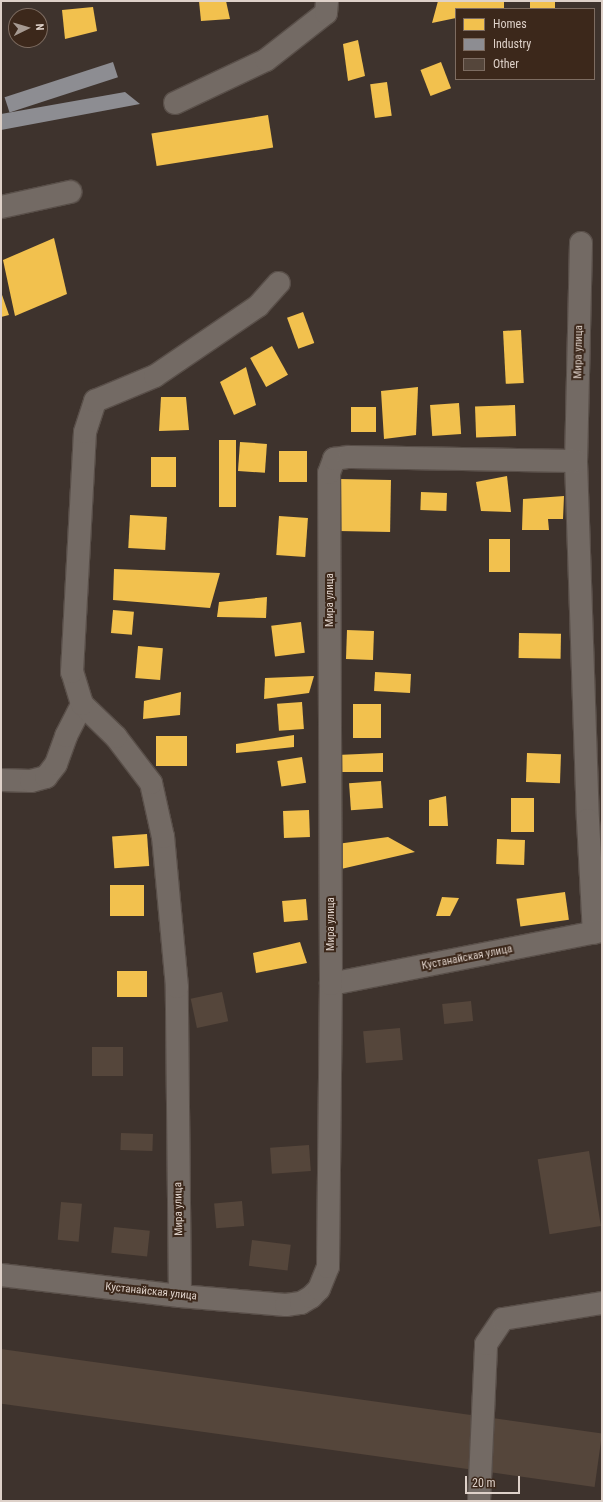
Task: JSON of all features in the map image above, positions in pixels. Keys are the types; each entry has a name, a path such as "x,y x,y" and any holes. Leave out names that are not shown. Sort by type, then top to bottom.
{"street":[{"path":"175,103 266,60 326,12 327,1"},
{"path":"1,207 70,192"},
{"name":"Мира улица","path":"581,243 576,461 588,820 598,932"},
{"name":"Мира улица","path":"180,1296 177,987 162,837 151,783 116,737 82,704 72,672 85,432 95,401 155,376 258,306 279,283"},
{"name":"Мира улица","path":"331,984 329,474 334,460 349,457 576,461"},
{"path":"1,780 31,782 46,777 56,764 66,736 82,704"},
{"name":"Кустанайская улица","path":"1,1275 180,1296 286,1305 301,1303 312,1297 319,1290 328,1267 331,984 598,932"},
{"path":"479,1501 486,1344 503,1319 602,1303"}],"building: Homes":[{"path":"199,1 226,1 230,19 201,21"},
{"path":"438,1 504,1 504,8 455,8 455,18 432,23"},
{"path":"530,1 555,1 555,8 530,8"},
{"path":"93,7 97,31 65,39 62,10"},
{"path":"358,40 365,76 348,81 343,44"},
{"path":"441,62 451,88 430,96 420,70"},
{"path":"387,82 392,116 375,118 370,84"},
{"path":"268,115 273,148 157,166 151,133"},
{"path":"54,238 67,294 15,316 3,260"},
{"path":"1,292 9,315 1,317"},
{"path":"303,312 314,343 298,349 287,318"},
{"path":"521,330 524,383 506,384 503,331"},
{"path":"272,346 288,375 266,387 250,358"},
{"path":"246,367 256,405 234,415 220,382"},
{"path":"418,387 416,435 384,439 381,391"},
{"path":"161,397 186,397 189,430 159,431"},
{"path":"459,403 461,434 432,436 430,405"},
{"path":"515,405 516,436 476,437 475,406"},
{"path":"351,407 376,407 376,432 351,432"},
{"path":"219,440 236,440 236,507 219,507"},
{"path":"240,442 267,444 265,473 238,471"},
{"path":"279,451 307,451 307,482 279,482"},
{"path":"151,457 176,457 176,487 151,487"},
{"path":"507,476 511,512 481,511 476,482"},
{"path":"339,479 391,480 390,532 338,531"},
{"path":"421,492 447,493 446,511 420,510"},
{"path":"564,496 563,519 548,519 549,530 522,530 523,499"},
{"path":"130,515 167,517 165,550 128,548"},
{"path":"279,516 308,518 305,557 276,555"},
{"path":"489,539 510,539 510,572 489,572"},
{"path":"114,569 220,573 210,608 113,600"},
{"path":"267,597 266,618 217,617 219,602"},
{"path":"113,610 134,612 132,635 111,633"},
{"path":"301,622 305,653 275,656 271,626"},
{"path":"347,630 374,631 373,660 346,659"},
{"path":"519,633 561,634 561,659 519,658"},
{"path":"138,646 163,648 160,680 135,678"},
{"path":"375,672 411,674 410,693 374,691"},
{"path":"314,676 309,693 264,699 265,678"},
{"path":"181,692 180,715 143,719 144,701"},
{"path":"302,702 304,729 279,731 277,704"},
{"path":"353,704 381,704 381,738 353,738"},
{"path":"294,735 294,747 236,753 236,744"},
{"path":"156,736 187,736 187,766 156,766"},
{"path":"383,753 383,772 341,772 337,755"},
{"path":"527,753 561,754 560,783 526,782"},
{"path":"302,757 306,783 281,787 277,761"},
{"path":"381,781 383,808 351,810 349,783"},
{"path":"446,796 448,826 429,826 429,800"},
{"path":"511,798 534,798 534,832 511,832"},
{"path":"309,810 310,837 284,838 283,811"},
{"path":"147,834 149,866 114,868 112,836"},
{"path":"388,837 415,852 341,869 337,844"},
{"path":"497,839 525,840 524,865 496,864"},
{"path":"110,885 144,885 144,916 110,916"},
{"path":"565,892 569,920 520,927 516,899"},
{"path":"442,897 459,898 450,916 436,916"},
{"path":"306,899 308,920 284,922 282,901"},
{"path":"300,942 307,963 256,973 253,953"},
{"path":"117,971 147,971 147,997 117,997"}],"building: Industry":[{"path":"113,62 118,77 10,112 5,97"},
{"path":"125,92 140,104 1,130 1,114"}],"building: Other":[{"path":"222,992 228,1021 197,1028 191,999"},
{"path":"471,1001 473,1021 444,1024 442,1004"},
{"path":"400,1028 403,1060 366,1063 363,1031"},
{"path":"92,1047 123,1047 123,1076 92,1076"},
{"path":"121,1133 153,1134 152,1151 120,1150"},
{"path":"309,1145 311,1171 272,1174 270,1148"},
{"path":"589,1151 601,1226 550,1234 538,1159"},
{"path":"242,1201 244,1226 216,1228 214,1203"},
{"path":"61,1202 82,1204 79,1242 58,1240"},
{"path":"114,1227 150,1231 147,1257 111,1253"},
{"path":"252,1240 291,1245 288,1271 249,1266"},
{"path":"1,1349 602,1433 595,1487 1,1404"}]}
